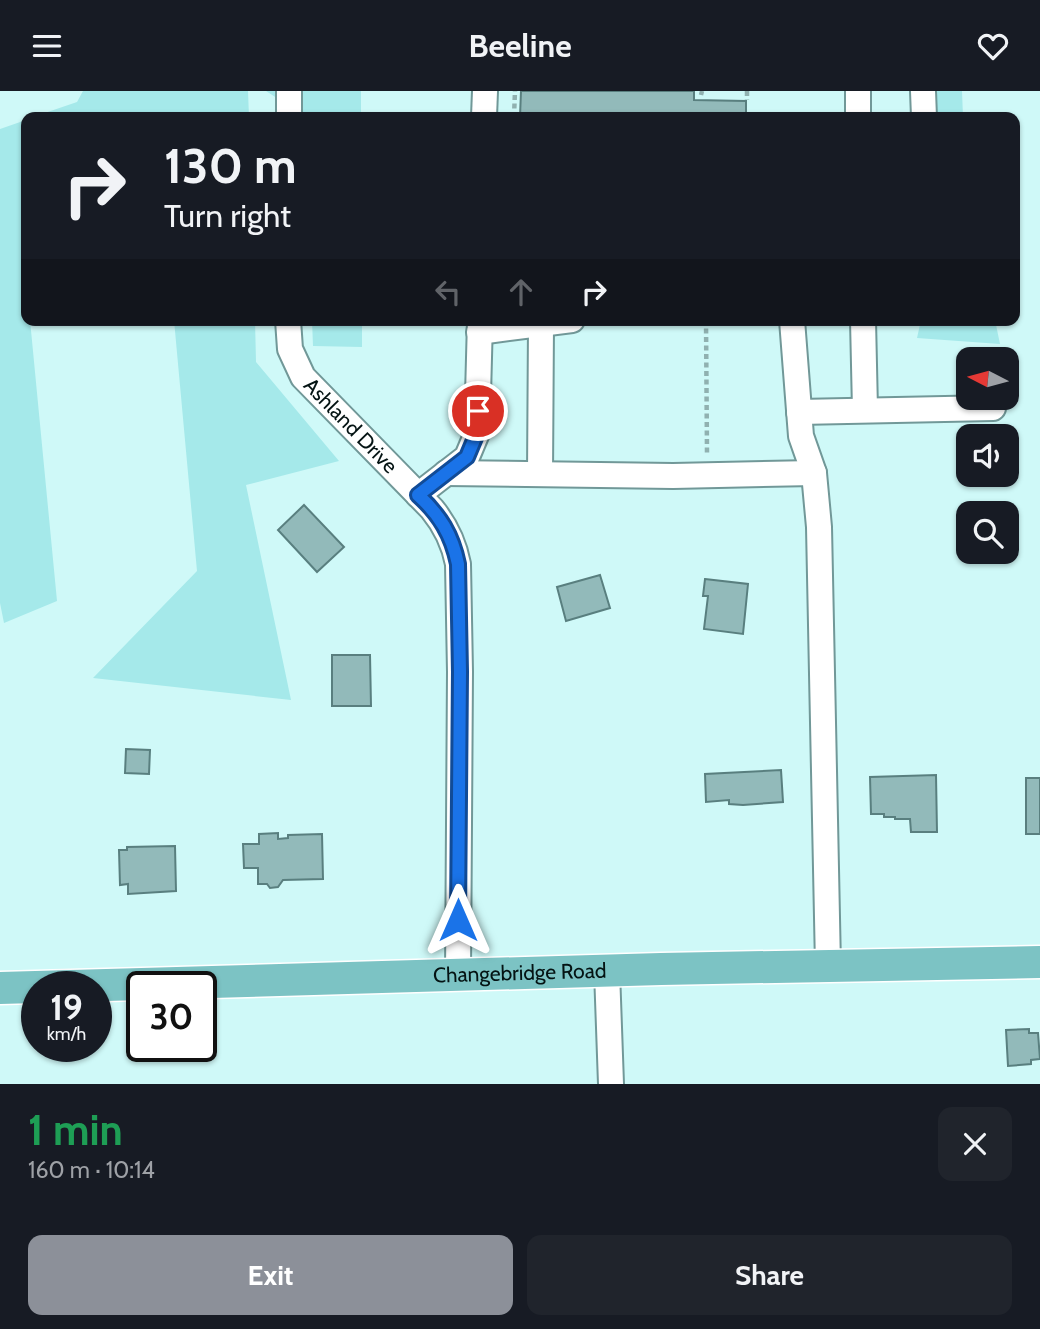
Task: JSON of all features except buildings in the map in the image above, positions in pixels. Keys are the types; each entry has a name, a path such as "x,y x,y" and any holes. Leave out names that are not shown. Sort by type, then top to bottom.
{"main road":[{"name":"Changebridge Road","path":"0,988 1040,962"}],"street":[{"path":"289,91 289,112"},
{"path":"484,112 485,91"},
{"path":"858,91 858,112"},
{"path":"923,91 924,112"},
{"name":"Ashland Drive","path":"288,326 290,349 303,377 442,521 455,549 458,564 460,685 458,976"},
{"path":"418,495 467,457 477,433 480,326"},
{"path":"540,474 541,326"},
{"path":"792,326 801,436 814,473 819,527 828,966"},
{"path":"863,326 865,410"},
{"path":"799,412 956,409"},
{"path":"446,473 673,476 814,473"},
{"path":"607,971 611,1084"}],"path":[{"path":"514,112 515,91"},
{"path":"747,91 747,100"},
{"path":"706,326 707,475"}],"shaded area":[{"path":"83,91 248,91 249,112 48,112 77,102"},
{"path":"266,91 361,91 361,112 298,112"},
{"path":"934,91 962,91 963,112 935,112"},
{"path":"21,122 21,326 31,326 57,601 4,623 0,603 0,129"},
{"path":"175,326 255,326 256,362 339,461 246,485 291,700 93,678 197,571"},
{"path":"312,326 362,326 362,347 313,346"},
{"path":"920,326 996,326 1000,344 917,338"}],"route":[{"path":"458,920 458,564 455,549 442,521 418,495 467,457 477,433 478,411"}]}
